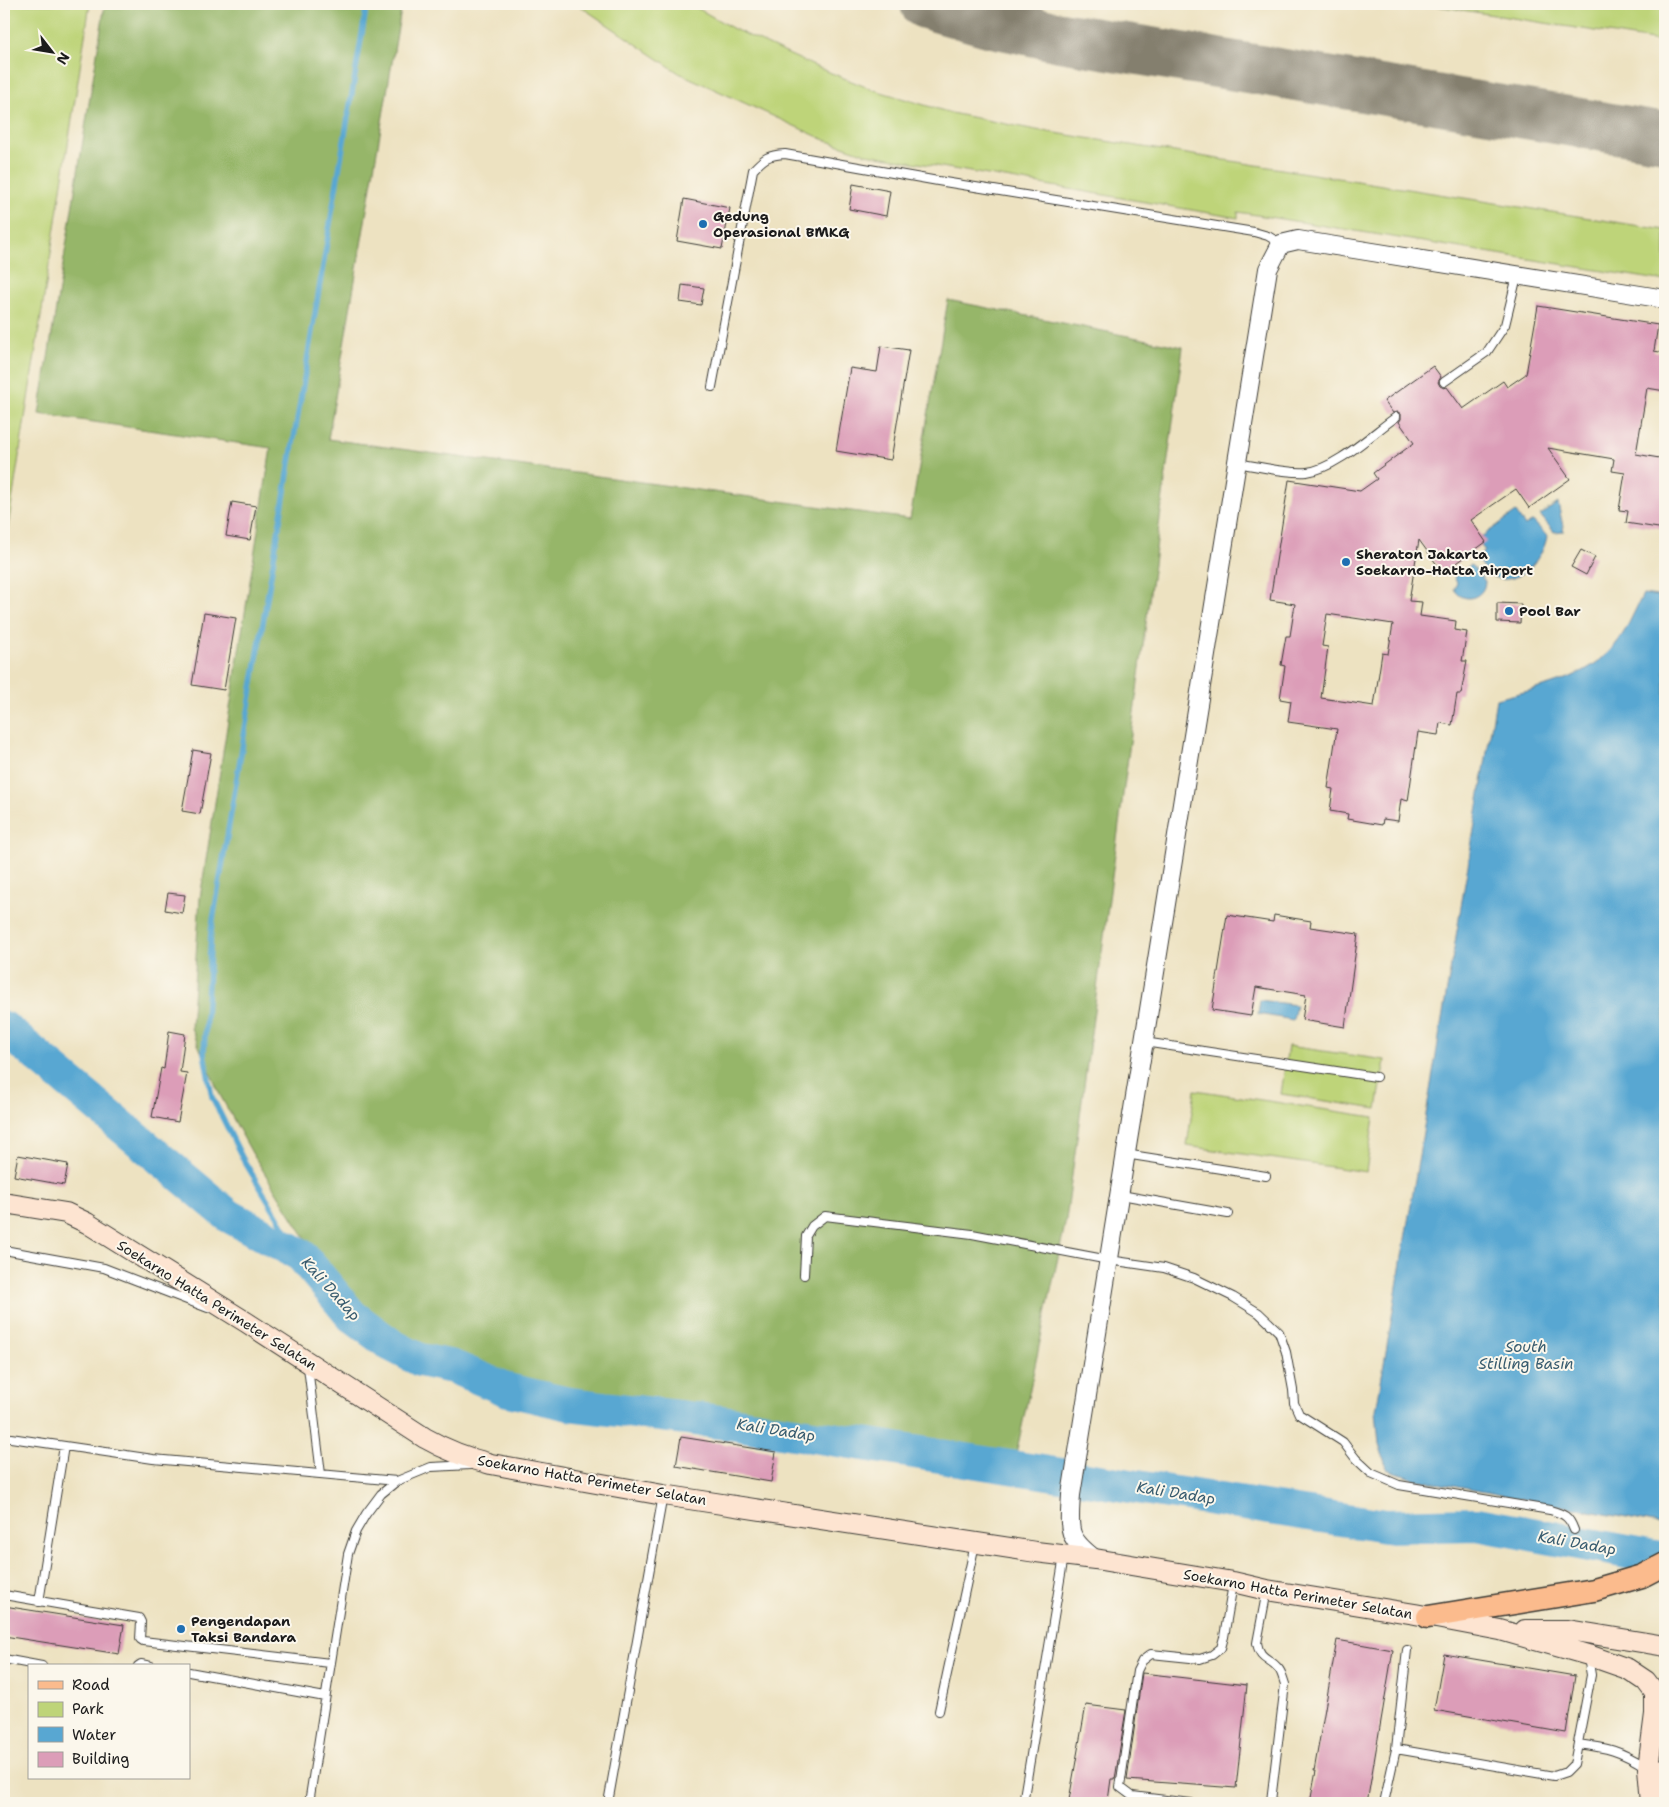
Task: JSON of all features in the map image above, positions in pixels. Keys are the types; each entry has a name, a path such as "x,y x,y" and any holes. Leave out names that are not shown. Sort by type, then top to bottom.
{"main road":[{"name":"Soekarno Hatta Perimeter Selatan","path":"4,1203 66,1213 87,1223 246,1322 435,1444 457,1454 490,1464 663,1495 1036,1552 1096,1559 1428,1617 1500,1630 1588,1655 1628,1669 1646,1681 1655,1693 1657,1768 1651,1803"},
{"path":"1428,1617 1594,1590 1642,1576 1665,1564"},
{"name":"Soekarno Hatta Perimeter Selatan","path":"1500,1630 1568,1630 1665,1646"},
{"path":"1657,1768 1657,1803"}],"street":[{"path":"1096,1559 1082,1550 1073,1539 1070,1524 1072,1495 1108,1260 1121,1195 1125,1154 1268,270 1281,244 1298,240 1665,299"}],"lane":[{"path":"712,388 753,170 761,161 771,155 785,154 938,181 1254,232 1268,236 1281,244"},
{"path":"1444,382 1487,352 1505,325 1518,275"},
{"path":"1237,463 1306,472 1321,469 1333,463 1396,417"},
{"path":"1144,1042 1376,1077"},
{"path":"1125,1154 1266,1176"},
{"path":"1121,1195 1228,1214"},
{"path":"804,1275 806,1236 812,1226 825,1216 972,1234 1108,1260 1164,1268 1194,1278 1232,1297 1259,1313 1279,1332 1286,1352 1294,1403 1299,1414 1343,1442 1356,1459 1371,1473 1399,1485 1550,1510 1562,1514 1571,1521 1574,1530"},
{"path":"4,1250 104,1268 246,1322"},
{"path":"308,1362 315,1412 320,1474"},
{"path":"4,1437 153,1459 397,1481"},
{"path":"39,1602 64,1446"},
{"path":"309,1803 348,1554 356,1532 366,1514 381,1494 397,1481 431,1468 490,1464"},
{"path":"608,1803 663,1495"},
{"path":"939,1711 975,1542"},
{"path":"1023,1803 1064,1555"},
{"path":"1190,1803 1132,1796 1120,1787 1137,1671 1142,1661 1151,1654 1200,1659 1212,1655 1221,1648 1233,1582"},
{"path":"1267,1590 1257,1643 1258,1651 1278,1668 1285,1684 1271,1801"},
{"path":"4,1595 139,1618 141,1622 140,1639 143,1641 330,1663"},
{"path":"1384,1803 1396,1749 1407,1650"},
{"path":"1396,1749 1554,1776 1566,1772 1574,1764 1591,1675 1588,1655"},
{"path":"4,1660 29,1664"},
{"path":"190,1672 325,1697"},
{"path":"1578,1744 1607,1748 1624,1753 1657,1768"}],"green space":[{"path":"4,4 90,4 4,552"},
{"path":"105,4 402,4 328,439 910,519 948,300 1183,347 1066,1220 1015,1459 513,1381 392,1334 360,1303 311,1247 252,1153 220,1095 191,1028 200,898 271,448 39,414"},
{"path":"577,4 690,4 734,29 814,66 871,89 951,113 1036,130 1665,230 1665,281 1238,212 1238,218 866,154 825,140 679,73"},
{"path":"1424,4 1665,4 1665,42"},
{"path":"1288,1046 1385,1060 1377,1109 1281,1094"},
{"path":"1195,1090 1374,1117 1366,1172 1187,1146"}],"water":[{"path":"1558,503 1564,531 1554,532 1540,515"},
{"path":"1516,512 1525,526 1533,521 1547,536 1545,545 1534,563 1527,570 1509,579 1500,579 1490,575 1478,559 1485,551 1477,540"},
{"path":"1471,565 1485,581 1484,587 1478,595 1468,598 1458,594 1454,589 1457,583 1454,577"},
{"name":"South Stilling Basin","path":"1643,594 1665,597 1665,1525 1414,1479 1387,1469 1379,1444 1376,1411 1496,699 1550,685 1584,670 1600,660 1613,648 1624,632"},
{"path":"1260,1000 1296,1005 1293,1020 1258,1014"}],"building":[{"path":"853,184 890,191 886,216 849,209"},
{"name":"Gedung Operasional BMKG","path":"684,199 730,208 722,249 677,241"},
{"path":"682,285 704,288 701,305 680,302"},
{"name":"Sheraton Jakarta Soekarno-Hatta Airport","path":"1538,306 1658,325 1654,351 1665,353 1665,391 1647,388 1636,454 1665,459 1665,529 1626,523 1628,511 1619,510 1625,473 1612,471 1614,459 1548,448 1570,479 1529,508 1516,489 1471,520 1486,542 1443,573 1419,540 1409,601 1422,602 1420,616 1456,621 1455,630 1467,632 1462,661 1467,661 1461,694 1457,694 1452,725 1440,723 1438,735 1418,732 1408,801 1401,799 1398,821 1383,819 1382,825 1347,819 1348,814 1330,811 1333,789 1328,788 1337,729 1288,722 1291,701 1280,699 1285,666 1281,665 1286,636 1290,636 1295,604 1270,600 1289,480 1360,491 1377,479 1373,473 1414,443 1399,422 1401,414 1398,412 1393,413 1384,401 1433,366 1441,377 1438,382 1440,386 1447,387 1463,409 1503,381 1507,387 1526,374","holes":["1327,614 1393,624 1388,654 1382,653 1374,706 1321,698 1328,647 1322,646"]},
{"path":"881,346 909,350 891,460 836,451 850,368 877,372"},
{"path":"232,502 256,506 250,540 226,536"},
{"path":"1581,550 1595,557 1586,575 1571,567"},
{"path":"1497,603 1521,604 1520,623 1497,622"},
{"path":"204,613 236,618 224,690 192,685"},
{"path":"193,750 211,753 200,814 182,811"},
{"path":"168,893 185,895 182,913 165,910"},
{"path":"1227,915 1273,922 1274,915 1311,921 1310,927 1358,934 1345,1027 1302,1020 1306,995 1256,987 1251,1016 1212,1010"},
{"path":"169,1031 185,1034 180,1072 187,1073 178,1122 152,1117 161,1068 164,1069"},
{"path":"18,1155 68,1164 64,1185 14,1176"},
{"path":"681,1437 776,1452 771,1482 676,1466"},
{"path":"4,1606 124,1625 119,1654 4,1636"},
{"path":"1337,1640 1393,1650 1367,1803 1310,1803"},
{"path":"1444,1654 1575,1676 1566,1733 1434,1710"},
{"path":"1142,1673 1247,1685 1236,1788 1127,1780"},
{"path":"1086,1705 1126,1710 1115,1779 1111,1779 1108,1801 1069,1800"}],"waterway":[{"path":"301,1255 243,1159 212,1097 204,1053 211,932 367,4"},
{"name":"Kali Dadap","path":"4,1028 229,1216 301,1255 352,1316 391,1345 420,1360 453,1367 508,1390 569,1404 737,1424 1385,1526 1477,1524 1665,1559"}],"taxiway":[{"path":"925,4 988,22 1060,37 1665,137"}],"place":[{"name":"Gedung Operasional BMKG","path":"703,224"},
{"name":"Sheraton Jakarta Soekarno-Hatta Airport","path":"1346,562"},
{"name":"Pool Bar","path":"1509,611"},
{"name":"Pengendapan Taksi Bandara","path":"181,1629"}]}
